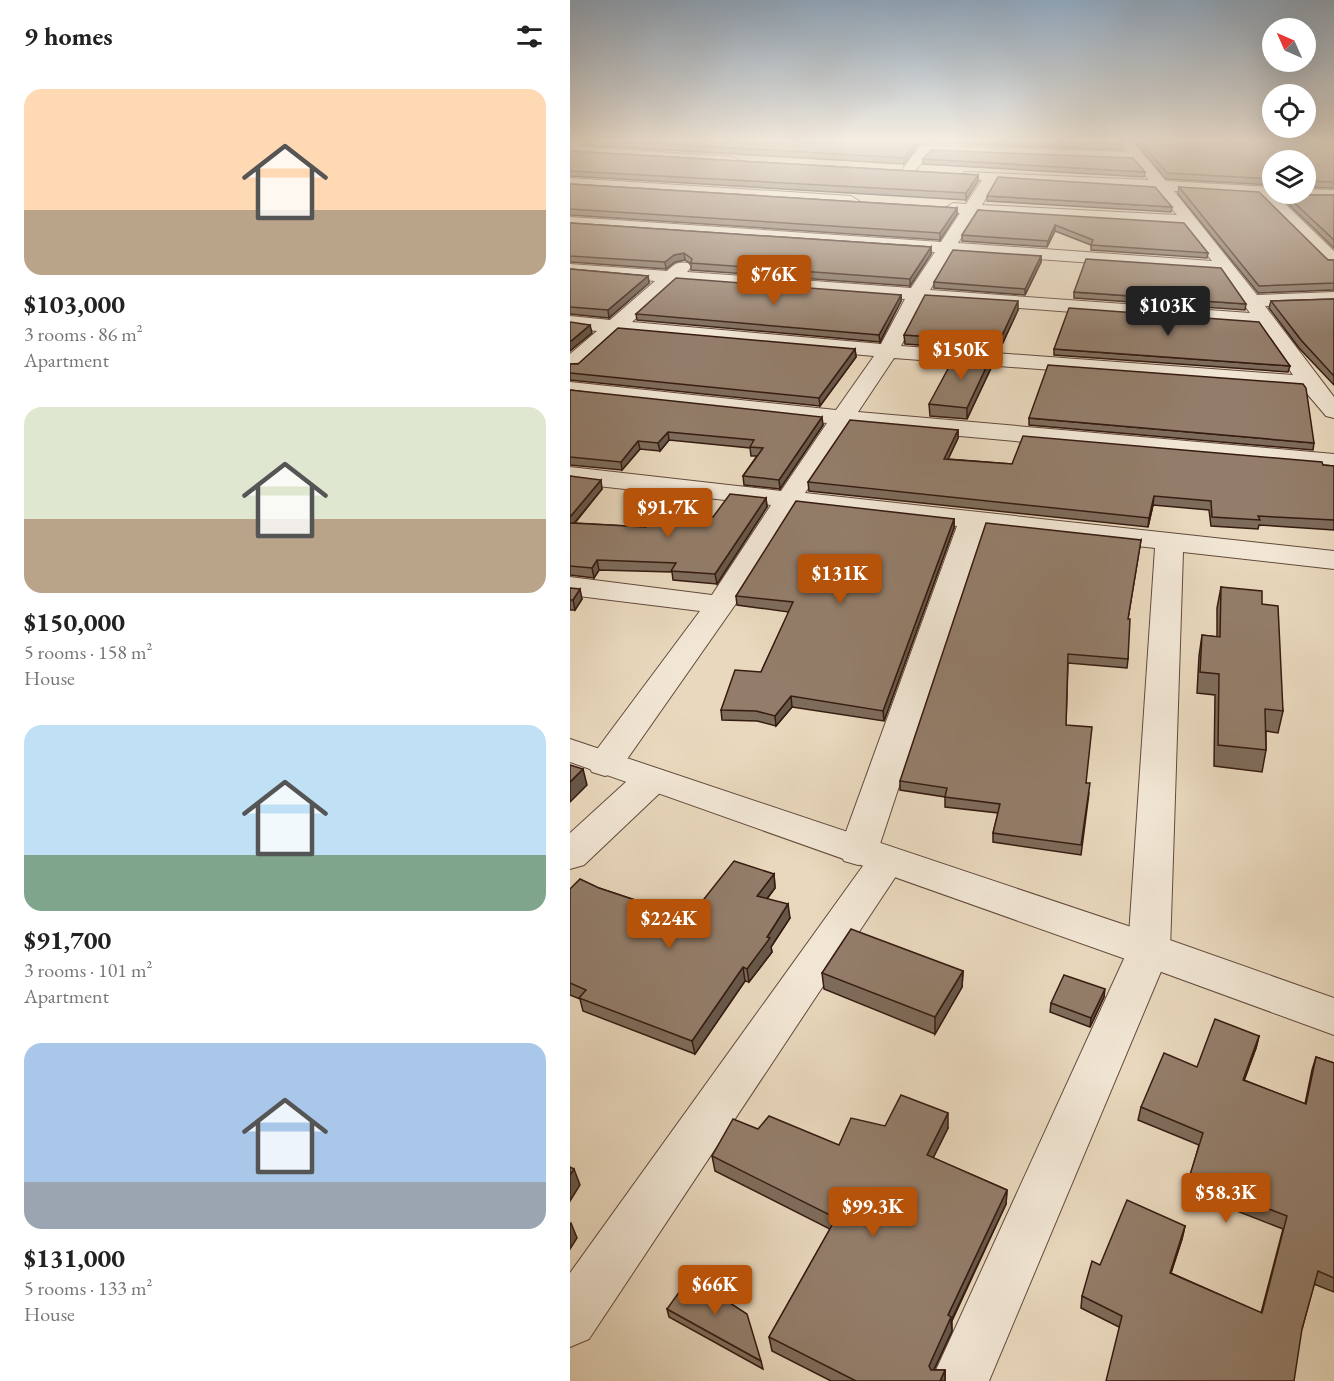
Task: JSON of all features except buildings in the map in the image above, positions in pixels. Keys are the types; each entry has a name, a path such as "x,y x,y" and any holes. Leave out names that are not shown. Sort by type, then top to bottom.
{"street":[{"path":"570,365 749,205"},
{"path":"973,205 918,293 888,351 720,605 587,757 1149,950 1334,1017"},
{"path":"1179,205 1265,320 1312,376 1334,411"},
{"path":"1281,205 1334,261"},
{"path":"936,207 1191,221"},
{"path":"570,222 1227,267"},
{"path":"570,268 1265,320"},
{"path":"1251,301 1334,298"},
{"path":"570,322 888,351 1312,376"},
{"path":"570,388 843,418 1334,462"},
{"path":"570,476 1334,560"},
{"path":"570,1320 872,856 973,520"},
{"path":"960,1381 1149,950 1170,542"},
{"path":"570,586 720,605"},
{"path":"570,855 651,780"}]}
